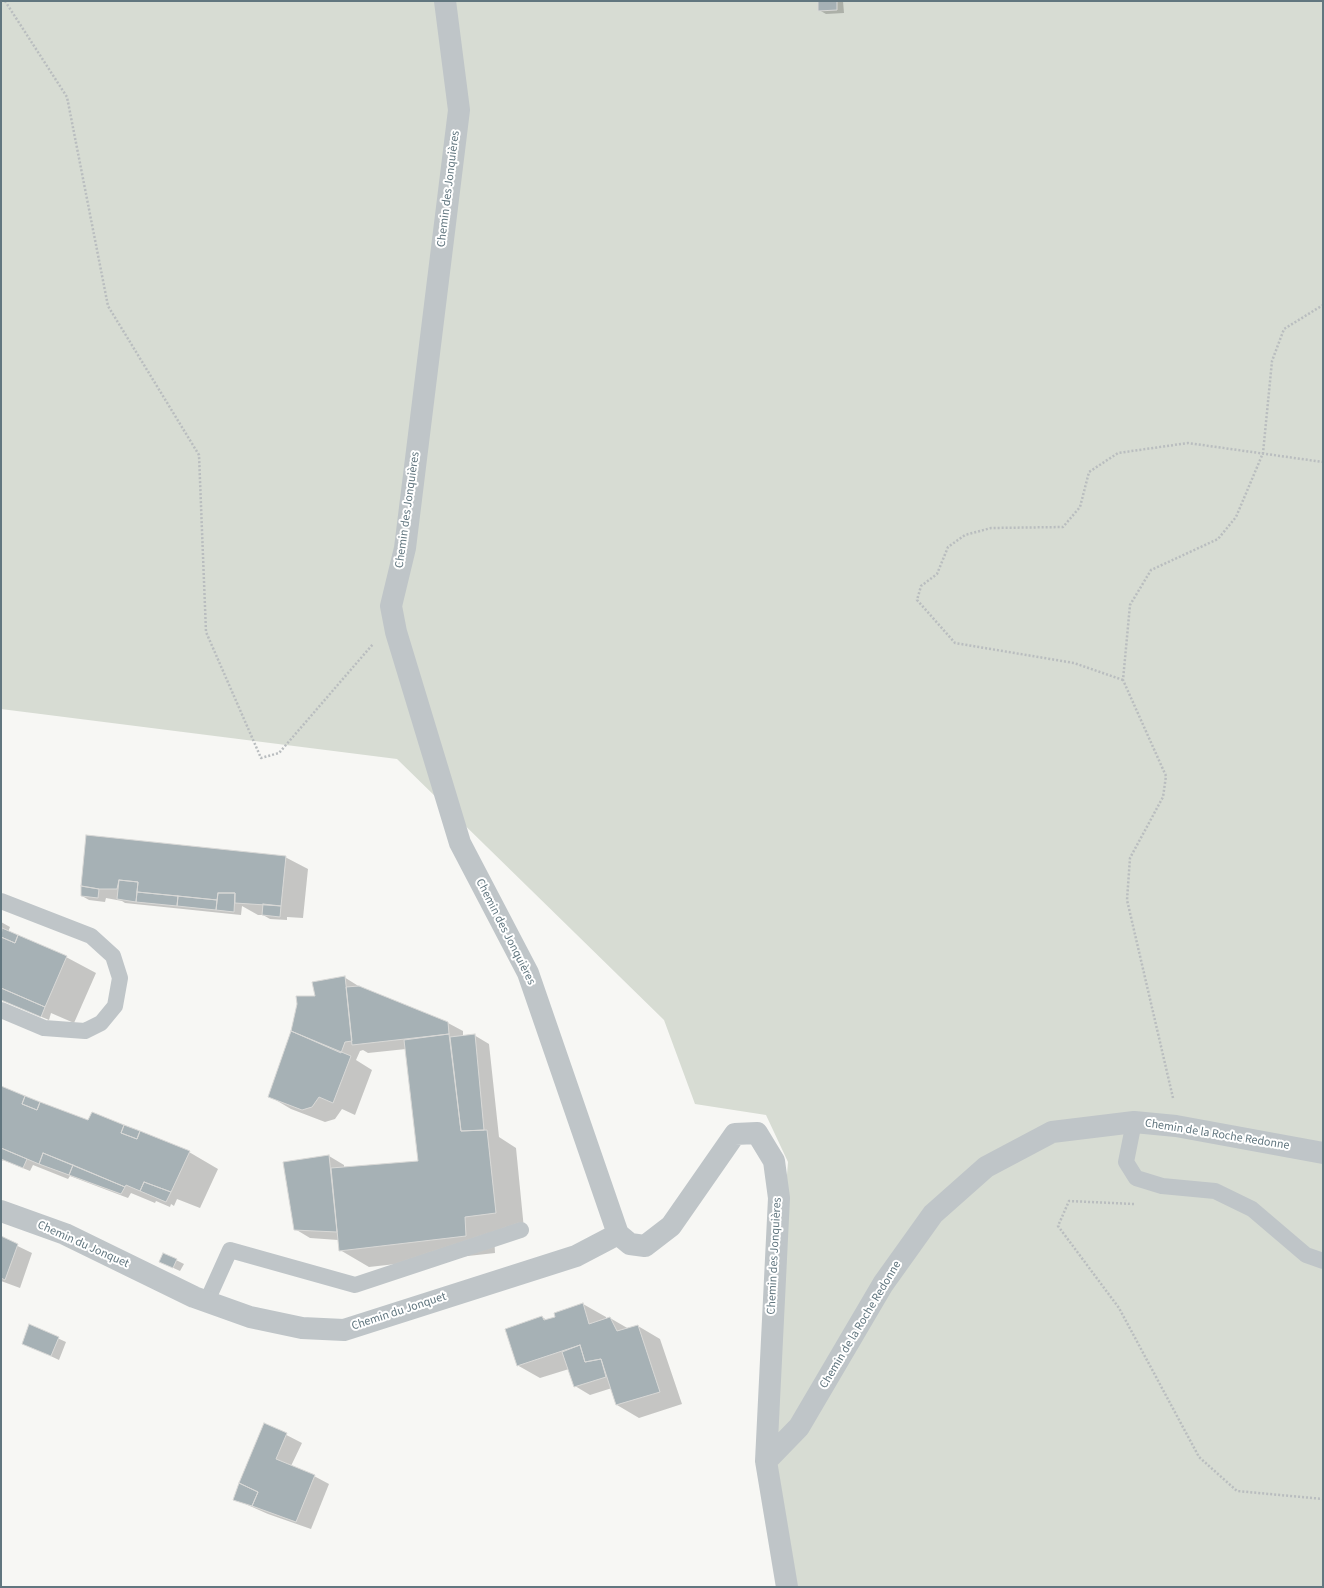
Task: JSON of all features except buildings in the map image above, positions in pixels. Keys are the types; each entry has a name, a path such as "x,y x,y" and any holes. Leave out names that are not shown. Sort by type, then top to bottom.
{"street":[{"name":"Chemin des Jonquières","path":"444,1 459,110 405,548 391,606 398,639 460,843 528,973 618,1234 630,1244 645,1246 671,1226 735,1134 757,1133 774,1162 779,1198 766,1461 786,1587"},
{"name":"Chemin de la Roche Redonne","path":"766,1461 799,1427 883,1284 933,1214 986,1167 1052,1132 1134,1122 1176,1126 1323,1152"},
{"name":"Chemin du Jonquet","path":"1,1211 65,1234 194,1296 250,1317 302,1328 344,1330 576,1256 618,1234"}],"lane":[{"path":"1,901 91,936 113,956 120,978 115,1006 101,1023 85,1031 44,1028 1,1010"},
{"path":"1134,1122 1126,1162 1136,1178 1162,1186 1215,1191 1252,1209 1306,1255 1323,1261"},
{"path":"207,1301 230,1250 355,1285 521,1230"}],"path":[{"path":"5,1 67,97 108,306 199,455 206,632 261,758 279,753 394,620"},
{"path":"1176,1126 1172,1091 1127,900 1130,858 1163,797 1166,776 1123,680 1130,605 1151,570 1218,539 1236,518 1263,453 1272,362 1284,329 1323,305"},
{"path":"1123,680 1074,663 955,643 917,600 921,586 937,574 948,547 965,535 991,528 1063,527 1080,507 1089,472 1118,453 1188,443 1323,462"},
{"path":"1135,1204 1069,1201 1058,1226 1118,1308 1199,1457 1237,1491 1323,1499"}],"shaded area":[{"path":"1,1 1323,1 1323,1587 782,1587 770,1390 788,1162 766,1115 695,1104 664,1020 397,759 1,709"}]}
